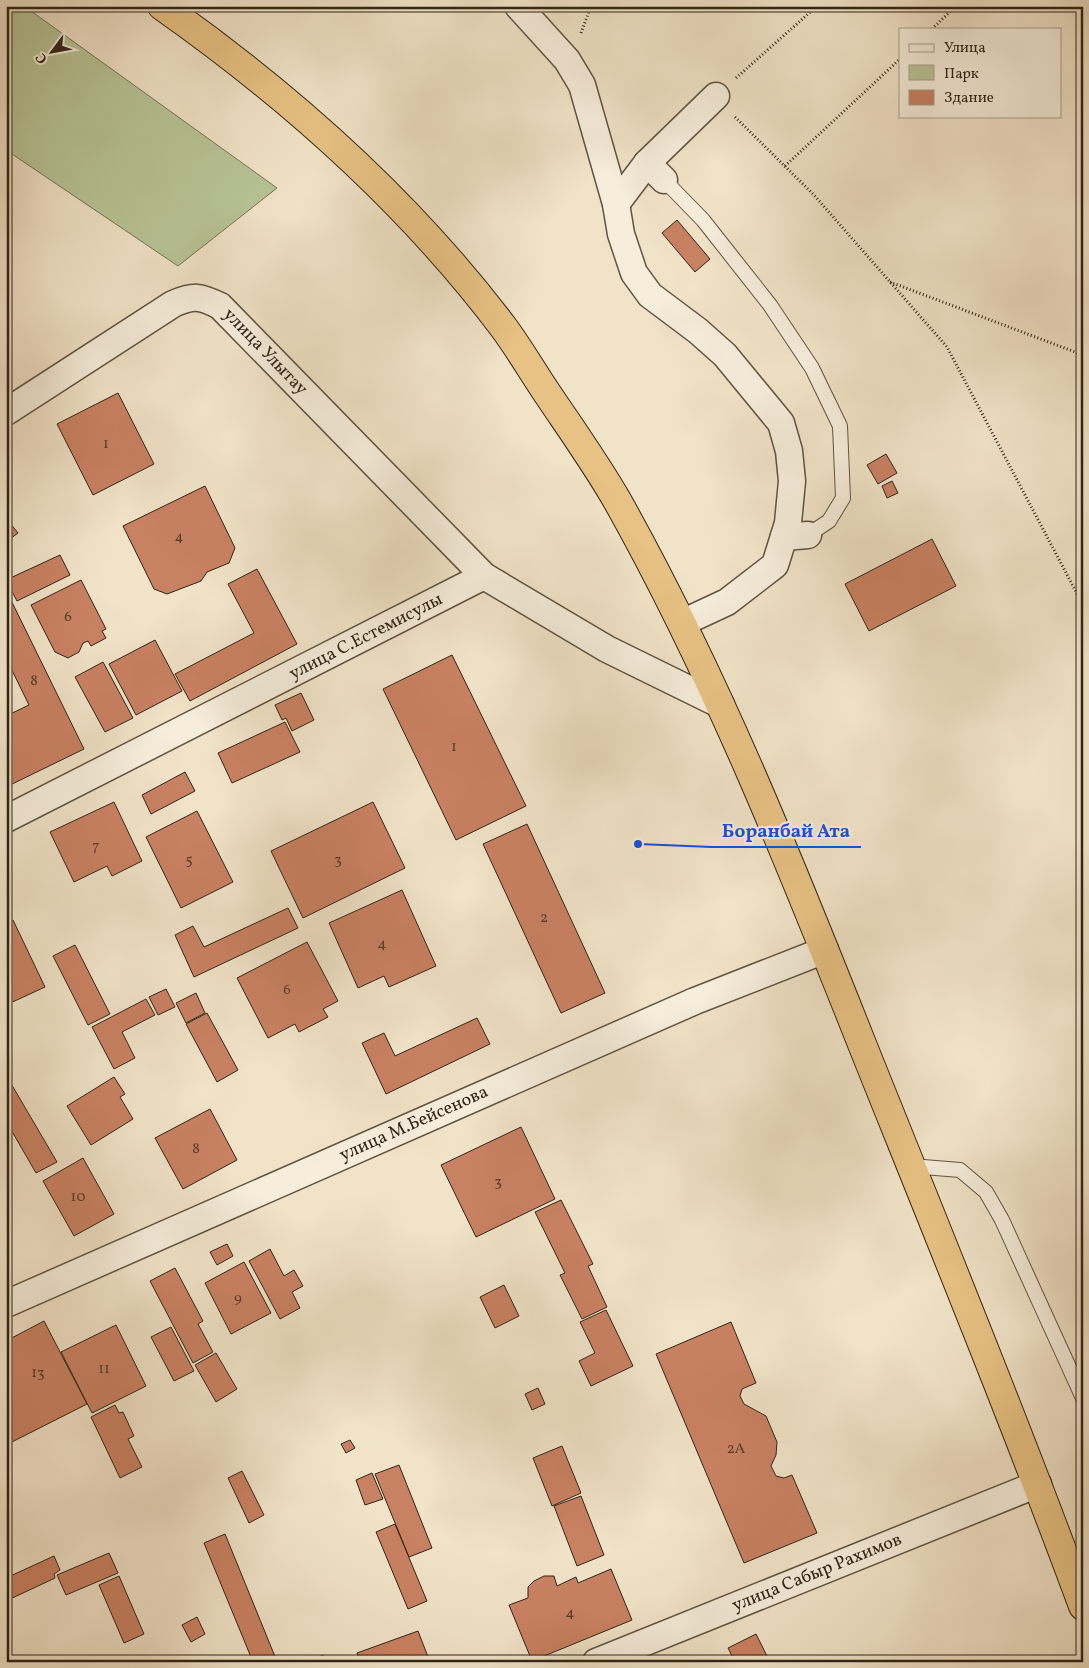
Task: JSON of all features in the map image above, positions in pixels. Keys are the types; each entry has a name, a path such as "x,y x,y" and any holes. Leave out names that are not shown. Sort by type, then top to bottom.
{"highway":[{"path":"162,6 292,104 385,190 456,269 504,329 611,490 682,623 721,705 825,950 1038,1484 1083,1606"}],"street":[{"path":"518,6 567,60 582,85 616,204 621,234 634,273 650,295 698,331 725,355 781,423 789,451 792,481 788,523 796,536 775,565 727,602 682,623"},
{"path":"616,204 656,172 716,96"},
{"name":"улица Улытау","path":"6,412 173,304 188,298 202,297 220,306 484,576"},
{"path":"484,576 607,649 721,705"},
{"name":"улица С.Естемисулы","path":"6,819 484,576"},
{"name":"улица М.Бейсенова","path":"6,1304 686,1005 825,950"},
{"name":"улица Сабыр Рахимов","path":"596,1662 1038,1484"}],"lane":[{"path":"187,6 198,32"},
{"path":"656,172 703,220 770,305 812,368 840,426 842,498 829,521 796,536"},
{"path":"911,1166 960,1170 986,1192 1002,1220 1083,1398"}],"path":[{"path":"817,6 716,96 814,195 947,347 1083,605"},
{"path":"933,28 956,6"},
{"path":"785,166 899,60"},
{"path":"890,282 1083,355"}],"green space":[{"path":"6,6 24,6 277,188 178,266 6,150"}],"building":[{"path":"677,220 710,259 695,272 662,233"},
{"path":"118,393 154,464 93,495 57,424"},
{"path":"886,454 897,473 878,484 867,465"},
{"path":"892,481 898,493 887,498 882,486"},
{"path":"205,486 235,548 229,563 207,572 201,581 167,594 154,589 123,526"},
{"path":"6,518 18,533 6,542"},
{"path":"932,539 956,586 869,631 845,584"},
{"path":"60,555 70,575 17,601 6,580"},
{"path":"257,569 297,644 190,701 175,674 254,633 228,584"},
{"path":"81,580 106,629 102,631 106,638 91,646 88,641 83,643 79,652 68,658 55,652 31,605"},
{"path":"6,590 84,749 6,787 6,716 29,705 6,658"},
{"path":"155,640 182,691 136,715 109,664"},
{"path":"452,655 526,806 456,840 383,689"},
{"path":"103,662 133,718 105,732 75,677"},
{"path":"301,693 314,720 292,731 286,718 282,720 275,705"},
{"path":"285,722 300,752 232,783 218,753"},
{"path":"185,772 195,791 151,814 142,795"},
{"path":"114,802 142,861 112,876 107,866 74,882 50,832"},
{"path":"373,802 405,868 303,918 271,851"},
{"path":"197,811 233,882 181,908 146,837"},
{"path":"527,824 605,993 561,1013 483,844"},
{"path":"402,890 436,966 389,987 384,976 358,988 329,923"},
{"path":"288,908 298,928 194,977 175,935 193,926 204,947"},
{"path":"6,919 13,920 45,987 6,1005"},
{"path":"307,942 338,1001 323,1009 328,1017 299,1032 295,1024 268,1038 237,978"},
{"path":"75,945 110,1014 88,1025 53,956"},
{"path":"166,989 175,1007 158,1015 149,997"},
{"path":"196,993 205,1013 186,1023 176,1003"},
{"path":"146,999 155,1015 122,1032 135,1058 114,1069 92,1027"},
{"path":"207,1013 238,1070 217,1082 186,1024"},
{"path":"477,1018 490,1044 386,1094 362,1043 384,1033 395,1056"},
{"path":"6,1075 57,1162 36,1173 6,1121"},
{"path":"114,1077 125,1094 120,1097 133,1119 91,1145 67,1106"},
{"path":"210,1109 237,1160 183,1189 155,1138"},
{"path":"521,1127 555,1199 476,1237 441,1165"},
{"path":"83,1158 114,1214 74,1236 43,1181"},
{"path":"561,1200 593,1264 588,1266 607,1307 582,1319 560,1275 565,1273 535,1212"},
{"path":"227,1244 233,1256 217,1265 210,1252"},
{"path":"270,1249 284,1276 294,1270 303,1286 292,1292 300,1308 280,1319 249,1261"},
{"path":"244,1262 271,1313 231,1334 205,1283"},
{"path":"175,1268 203,1321 198,1324 213,1352 193,1363 150,1281"},
{"path":"504,1285 519,1316 495,1328 480,1297"},
{"path":"606,1310 633,1366 591,1386 579,1361 595,1353 580,1322"},
{"path":"44,1321 87,1404 8,1444 6,1440 6,1341"},
{"path":"731,1322 756,1383 742,1389 740,1396 744,1404 766,1416 777,1442 776,1455 771,1466 776,1476 784,1478 792,1475 817,1533 744,1563 656,1354"},
{"path":"116,1325 146,1386 92,1413 61,1352"},
{"path":"171,1327 194,1371 174,1381 151,1337"},
{"path":"216,1353 237,1389 216,1402 195,1365"},
{"path":"538,1388 545,1404 532,1410 525,1394"},
{"path":"115,1405 119,1413 123,1412 134,1436 128,1439 142,1467 120,1478 91,1417"},
{"path":"350,1440 355,1448 346,1453 341,1444"},
{"path":"562,1446 581,1493 552,1506 533,1458"},
{"path":"399,1465 432,1548 409,1557 375,1474"},
{"path":"242,1471 264,1515 249,1523 228,1478"},
{"path":"372,1473 383,1499 365,1505 356,1480"},
{"path":"581,1496 604,1555 577,1566 554,1506"},
{"path":"395,1524 427,1601 408,1609 376,1532"},
{"path":"225,1534 276,1659 271,1662 253,1662 204,1543"},
{"path":"109,1553 118,1573 66,1595 57,1575"},
{"path":"54,1556 60,1570 54,1574 55,1578 6,1601 6,1578"},
{"path":"611,1569 632,1620 532,1661 509,1605 528,1598 528,1587 534,1581 544,1576 554,1576 557,1586 576,1577 578,1583"},
{"path":"119,1576 144,1634 124,1643 99,1585"},
{"path":"197,1617 205,1634 191,1642 182,1625"},
{"path":"418,1631 430,1662 360,1662 357,1653"},
{"path":"756,1634 768,1658 771,1656 774,1662 735,1662 728,1648"},
{"path":"323,1655 325,1662 306,1662"}],"place":[{"name":"Боранбай Ата","path":"638,844"}]}
